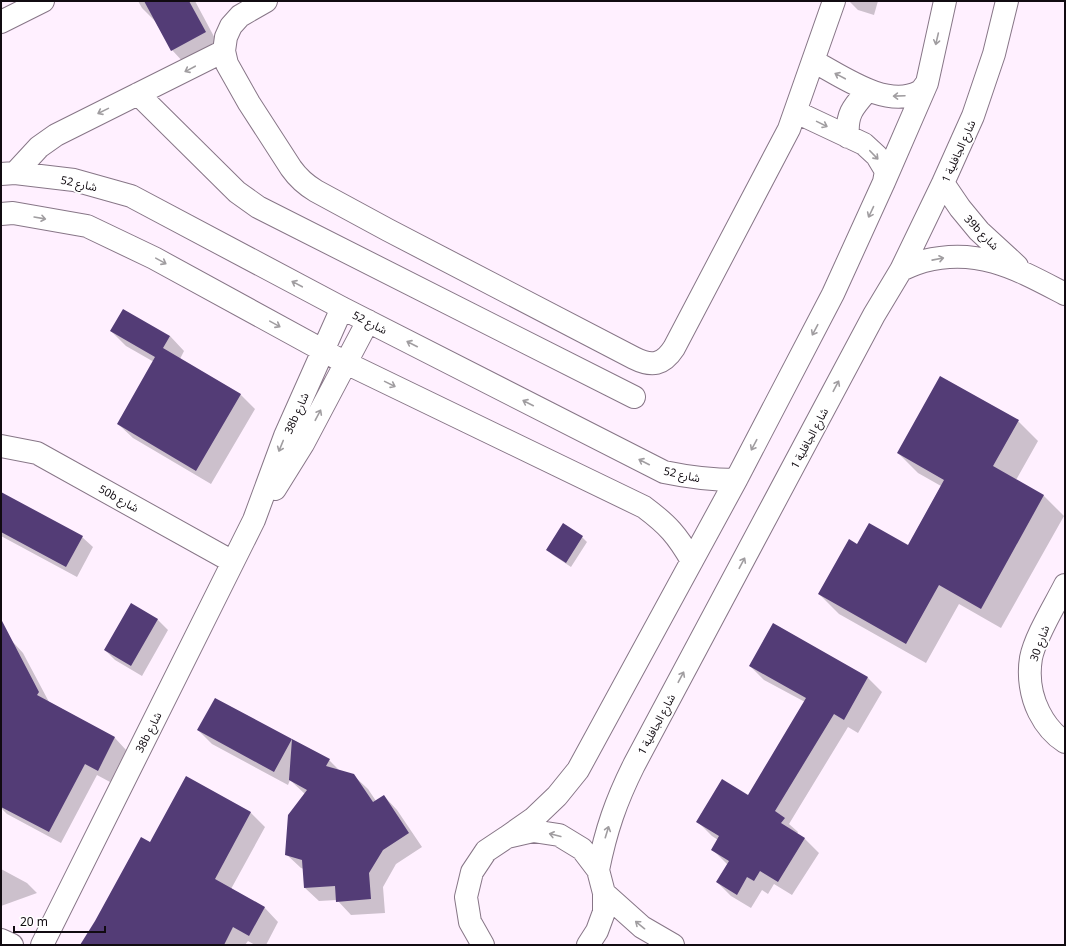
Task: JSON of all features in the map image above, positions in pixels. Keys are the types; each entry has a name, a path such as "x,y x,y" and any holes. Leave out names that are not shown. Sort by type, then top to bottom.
{"street":[{"path":"1,22 43,1"},
{"path":"266,1 240,16 231,26 226,37 224,51 227,64 249,103 290,168 306,185 388,230 643,363 652,364 662,362 669,356 674,348 789,129 834,1"},
{"path":"470,945 470,922 466,897 472,872 486,851 534,818 558,796 578,770 736,480 833,294 927,83 945,1"},
{"name":"شارع الجافلية 1","path":"598,870 611,816 631,771 874,315 901,270 943,184 973,116 994,54 1007,1"},
{"path":"8,174 56,134 224,51"},
{"path":"813,61 868,90 884,96 902,97 920,92 927,83"},
{"path":"848,137 847,124 850,112 868,90"},
{"path":"138,94 237,192 258,207 634,397"},
{"path":"796,112 864,144 877,156 886,171 884,182"},
{"name":"شارع 52","path":"8,174 74,180 131,196 342,308 664,472 709,480 736,480"},
{"name":"39b شارع","path":"943,184 979,231 1027,274"},
{"path":"1,214 13,213 87,226 154,258 346,363 644,507 664,522 680,540 692,561"},
{"name":"39b شارع","path":"901,270 923,262 946,257 970,256 994,261 1027,274 1065,294"},
{"name":"38b شارع","path":"42,945 254,520 285,436 342,308"},
{"name":"38b شارع","path":"254,520 271,496 302,444 368,321"},
{"name":"50b شارع","path":"1,446 37,453 233,562"},
{"name":"شارع 30","path":"1065,585 1039,636 1031,657 1030,679 1034,701 1044,722 1060,739 1065,742"},
{"path":"507,837 533,831 559,835 582,849 598,870 604,893 604,912 597,931 588,945"},
{"path":"604,893 642,927 673,945"},
{"path":"470,922 483,945"},
{"path":"1,940 12,945"}],"building":[{"path":"144,1 189,1 206,32 171,51"},
{"path":"123,309 170,336 163,348 241,394 196,471 117,424 155,357 110,331"},
{"path":"940,376 1019,420 993,466 1044,495 981,609 939,585 906,644 818,594 849,539 857,544 869,523 908,545 944,480 897,453"},
{"path":"1,492 83,536 66,567 1,532"},
{"path":"563,523 583,536 566,563 546,550"},
{"path":"131,603 158,619 131,666 104,650"},
{"path":"1,619 39,692 37,695 115,737 98,771 85,764 49,832 1,807"},
{"path":"773,623 868,677 844,720 834,714 775,811 785,818 781,823 805,838 778,882 760,871 754,881 747,877 737,895 716,882 729,861 711,850 719,836 696,822 722,779 748,795 806,698 749,666"},
{"path":"215,698 292,739 274,772 197,730"},
{"path":"292,739 330,759 326,766 354,774 373,802 384,795 409,833 383,850 369,873 371,899 336,902 335,886 304,888 302,860 285,855 288,815 307,790 289,780"},
{"path":"186,776 251,812 215,879 265,907 249,936 233,927 224,945 80,945 95,921 141,837 150,842"}]}
